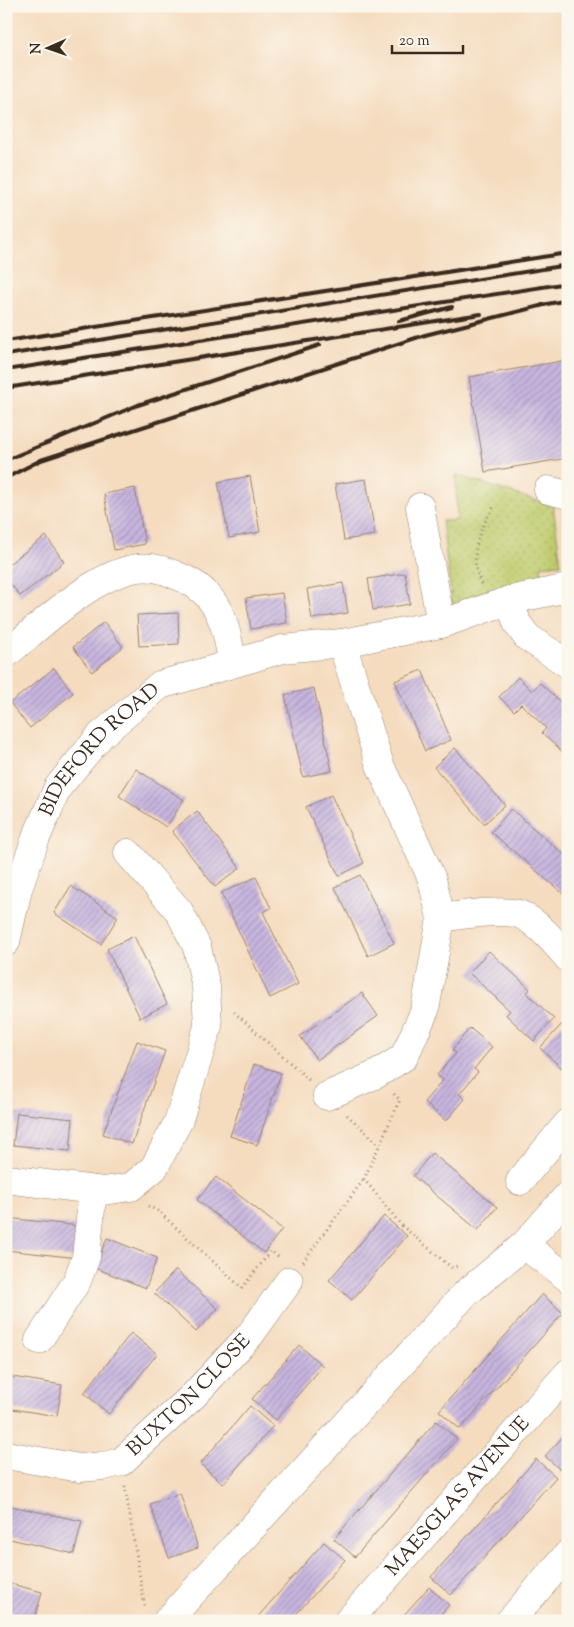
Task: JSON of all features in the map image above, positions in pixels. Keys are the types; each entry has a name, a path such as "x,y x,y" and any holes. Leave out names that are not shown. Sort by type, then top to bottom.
{"street":[{"path":"420,507 441,624"},
{"path":"6,654 86,588 128,569 157,568 187,580 212,598 228,636 232,662"},
{"name":"BIDEFORD ROAD","path":"6,942 18,889 36,838 58,787 101,735 160,685 232,662 283,649 342,643 441,624 510,600 568,588"},
{"path":"510,600 517,623 527,637 568,664"},
{"path":"326,1096 377,1074 404,1057 425,1010 441,918 432,879 380,765 342,643"},
{"path":"6,1179 104,1190 132,1187 154,1168 178,1122 208,1027 206,987 197,947 179,912 128,853"},
{"path":"441,918 472,913 519,914 548,935 568,958"},
{"path":"520,1181 568,1123"},
{"path":"39,1340 77,1281 86,1257 104,1190"},
{"path":"157,1616 465,1294 524,1245 568,1195"},
{"path":"524,1245 568,1278"},
{"name":"BUXTON CLOSE","path":"6,1455 79,1468 104,1466 121,1462 193,1396 250,1334 293,1276"},
{"name":"MAESGLAS AVENUE","path":"348,1621 568,1373"},
{"path":"510,1621 568,1554"}],"path":[{"path":"484,610 484,592 476,573 476,542 480,528 495,505"},
{"path":"206,987 380,1145"},
{"path":"104,1190 158,1211 242,1288 271,1251 293,1276 364,1179 400,1100 377,1074"},
{"path":"364,1179 401,1225 452,1268 461,1265"},
{"path":"121,1462 157,1616"}],"green space":[{"path":"456,475 553,506 561,564 541,566 543,581 484,591 452,604 442,521 457,520"}],"building":[{"path":"568,360 568,458 485,472 469,377"},
{"path":"250,476 260,532 229,538 218,482"},
{"path":"366,479 375,535 344,540 335,484"},
{"path":"135,488 145,544 114,550 104,494"},
{"path":"46,536 64,562 20,596 6,578 6,566"},
{"path":"405,573 410,604 373,610 368,579"},
{"path":"343,583 348,613 312,619 307,589"},
{"path":"282,593 287,623 251,629 246,598"},
{"path":"178,613 179,644 139,646 137,615"},
{"path":"104,622 123,647 92,672 73,647"},
{"path":"54,668 73,693 30,728 10,703"},
{"path":"422,670 451,740 425,751 395,681"},
{"path":"518,677 532,691 540,683 566,707 563,711 568,716 568,757 542,733 546,728 521,704 514,711 499,697"},
{"path":"314,688 332,771 303,777 285,695"},
{"path":"455,748 505,805 484,824 434,767"},
{"path":"136,769 184,800 166,827 119,796"},
{"path":"331,795 364,863 339,876 306,807"},
{"path":"511,809 568,858 568,898 491,832"},
{"path":"197,811 240,868 215,887 172,831"},
{"path":"360,875 394,943 368,956 335,887"},
{"path":"256,877 271,908 263,912 298,984 270,998 221,893"},
{"path":"71,886 118,917 101,944 54,913"},
{"path":"134,936 167,1004 140,1018 107,949"},
{"path":"489,951 530,989 527,993 554,1019 534,1041 506,1015 510,1011 469,973"},
{"path":"362,993 378,1016 317,1060 300,1036"},
{"path":"562,1024 568,1030 568,1074 540,1048"},
{"path":"470,1028 492,1047 474,1069 478,1072 459,1094 465,1099 446,1121 424,1102 443,1080 437,1075 456,1053 452,1050"},
{"path":"137,1041 165,1051 132,1144 103,1134"},
{"path":"254,1064 281,1073 257,1145 230,1136"},
{"path":"17,1113 73,1119 70,1151 13,1145"},
{"path":"432,1153 497,1207 478,1230 413,1176"},
{"path":"216,1177 282,1229 264,1253 197,1200"},
{"path":"384,1216 407,1236 352,1300 329,1280"},
{"path":"6,1218 81,1226 78,1258 6,1250"},
{"path":"107,1238 157,1258 146,1288 95,1268"},
{"path":"176,1270 218,1309 196,1332 154,1293"},
{"path":"542,1294 563,1313 460,1429 439,1411"},
{"path":"131,1333 157,1354 109,1414 84,1393"},
{"path":"299,1345 323,1366 276,1420 252,1399"},
{"path":"6,1376 62,1385 57,1416 6,1408"},
{"path":"250,1406 273,1426 223,1484 200,1464"},
{"path":"436,1421 457,1439 355,1557 334,1539"},
{"path":"568,1431 568,1471 565,1474 545,1456"},
{"path":"536,1459 556,1477 451,1595 431,1577"},
{"path":"180,1493 198,1548 169,1558 150,1504"},
{"path":"6,1505 82,1521 74,1554 6,1538"},
{"path":"324,1542 345,1560 290,1621 254,1621"},
{"path":"11,1584 42,1592 34,1621 6,1621 6,1604"},
{"path":"429,1587 449,1605 435,1621 405,1621 401,1618"}],"railway":[{"path":"6,341 568,253"},
{"path":"6,355 568,265"},
{"path":"6,370 568,283"},
{"path":"542,305 568,300"},
{"path":"6,478 41,460 425,335 548,304"},
{"path":"399,321 452,307"},
{"path":"6,388 481,314"},
{"path":"6,460 138,405 320,345"}]}
